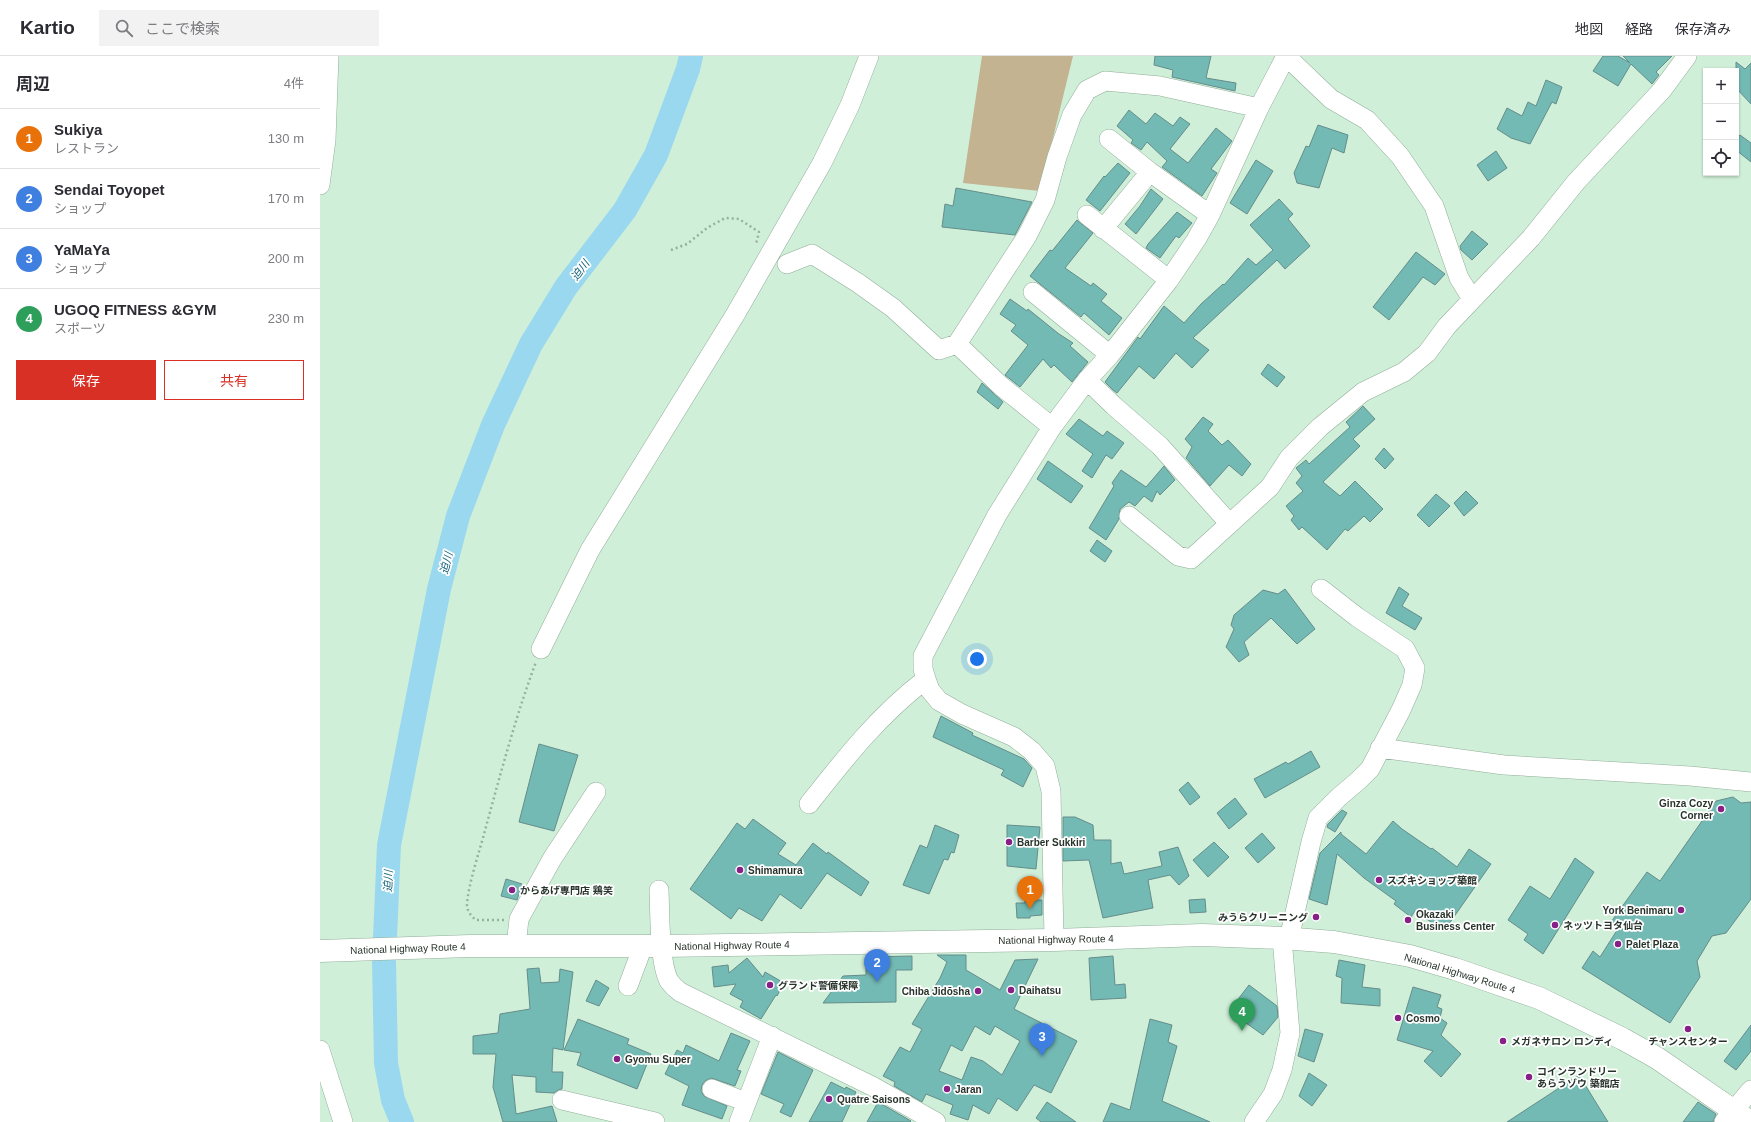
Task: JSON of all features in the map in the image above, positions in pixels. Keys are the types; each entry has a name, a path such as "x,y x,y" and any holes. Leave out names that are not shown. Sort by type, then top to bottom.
{"highway":[{"name":"National Highway Route 4","path":"320,951 470,946 652,946 1054,940 1202,935 1334,942 1410,956 1455,969 1539,998 1624,1039 1657,1058 1736,1117"}],"street":[{"path":"320,185 326,140 329,56"},
{"path":"541,649 590,550 735,315 822,163 850,105 869,56"},
{"path":"1054,940 1051,791 1045,766 1032,751 1014,737 962,714 939,701 930,690 926,679 923,668 923,656 997,515 1052,427 1087,380 1110,355 1169,280 1210,216 1286,56 1330,99 1367,120 1400,156 1434,206 1459,278 1472,299"},
{"path":"1129,516 1178,556 1191,559 1270,487 1289,458 1340,410 1363,392 1404,372 1427,353 1447,326 1531,238 1576,182 1662,90 1688,56"},
{"path":"788,264 812,254 858,283 893,308 939,350 957,344 1027,236 1046,200 1057,157 1072,116 1088,90 1105,81 1160,86 1260,108"},
{"path":"1109,139 1150,172 1210,216"},
{"path":"1103,229 1150,172"},
{"path":"1087,216 1169,280"},
{"path":"1033,292 1110,355"},
{"path":"957,344 1001,386 1052,427"},
{"path":"1087,380 1160,446 1229,523"},
{"path":"1254,1122 1273,1094 1282,1070 1290,1033 1285,939 1318,818 1370,769 1401,710 1412,685 1415,668 1405,649 1357,617 1321,589"},
{"path":"809,804 875,724 903,696 926,679"},
{"path":"1380,748 1504,765 1690,776 1751,782"},
{"path":"516,946 519,919 552,859 596,792"},
{"path":"628,986 652,946 659,890"},
{"path":"652,946 669,981 680,992 872,1086 936,1122"},
{"path":"739,1122 772,1036"},
{"path":"320,1050 344,1122"},
{"path":"712,1089 746,1102"},
{"path":"1736,1117 1751,1090"},
{"path":"562,1100 656,1122"}],"path":[{"path":"671,250 687,244 707,228 724,218 739,219 759,232 754,249"},
{"path":"489,920 476,920 470,915 467,906 472,879 507,751 526,688 541,649"}],"shaded area":[{"path":"982,56 1073,56 1040,191 963,183"}],"building":[{"path":"1155,56 1211,56 1206,78 1236,83 1235,91 1172,77 1173,70 1154,65"},
{"path":"1603,56 1618,56 1630,63 1623,56 1672,56 1656,72 1659,75 1652,84 1631,64 1618,86 1593,71"},
{"path":"1736,62 1745,69 1751,63 1751,104 1739,91 1739,68 1736,68"},
{"path":"1546,80 1562,87 1556,104 1552,102 1530,144 1511,138 1497,129 1507,108 1522,116 1528,102 1536,106"},
{"path":"1129,110 1146,124 1155,113 1173,126 1180,117 1190,124 1170,149 1188,163 1216,128 1232,141 1211,169 1217,173 1202,196 1162,167 1167,161 1147,142 1141,150 1131,143 1133,140 1117,126"},
{"path":"1318,125 1348,135 1344,153 1332,148 1319,188 1297,183 1294,173 1306,146 1309,147"},
{"path":"1740,135 1751,143 1751,162 1739,152"},
{"path":"1496,151 1507,168 1488,181 1477,165"},
{"path":"1256,160 1273,171 1247,214 1230,203"},
{"path":"1118,163 1130,173 1100,211 1086,200 1104,176 1105,177"},
{"path":"956,188 1032,202 1015,235 942,227 945,204 953,206"},
{"path":"1151,189 1163,199 1136,234 1125,224 1140,206"},
{"path":"1279,199 1293,214 1288,219 1310,246 1285,269 1277,260 1193,338 1209,350 1192,368 1176,353 1154,379 1139,366 1117,393 1113,390 1105,382 1138,337 1140,339 1164,306 1184,323 1201,304 1223,284 1224,285 1248,258 1256,265 1273,250 1250,225"},
{"path":"1177,212 1192,223 1179,238 1176,236 1160,258 1146,248"},
{"path":"1077,220 1093,233 1065,268 1091,286 1093,283 1107,294 1101,301 1122,318 1109,335 1084,313 1081,317 1030,276 1050,250 1052,251"},
{"path":"1472,231 1488,244 1472,260 1461,250 1460,246"},
{"path":"1416,252 1445,274 1435,285 1423,277 1389,320 1373,307"},
{"path":"1010,299 1027,311 1028,309 1059,334 1073,343 1070,346 1088,362 1072,382 1054,365 1051,368 1043,359 1020,387 1005,375 1028,345 1011,331 1016,325 1000,314"},
{"path":"1268,364 1285,377 1277,387 1261,374"},
{"path":"982,383 1003,402 998,409 977,392"},
{"path":"1363,406 1375,419 1353,439 1360,446 1323,482 1340,496 1355,481 1383,509 1370,522 1364,516 1348,531 1345,529 1327,550 1302,527 1299,530 1291,520 1294,516 1286,506 1303,491 1296,483 1302,476 1296,468 1306,460 1309,464 1350,427 1346,422"},
{"path":"1203,417 1213,424 1208,431 1222,445 1228,440 1251,464 1242,476 1229,465 1210,486 1186,458 1192,447 1185,439"},
{"path":"1079,419 1103,436 1107,431 1124,443 1112,459 1106,455 1092,478 1082,471 1093,454 1066,434"},
{"path":"1384,448 1394,459 1385,469 1375,459"},
{"path":"1048,461 1083,486 1071,503 1037,479"},
{"path":"1164,466 1175,480 1160,495 1157,491 1152,502 1144,496 1135,506 1129,502 1120,509 1119,519 1106,540 1089,528 1114,486 1112,483 1121,470 1146,487"},
{"path":"1466,491 1478,503 1464,516 1454,503"},
{"path":"1436,494 1450,506 1429,527 1417,515"},
{"path":"1097,540 1112,551 1105,562 1090,551"},
{"path":"1399,587 1409,594 1402,606 1422,618 1415,630 1386,613"},
{"path":"1285,589 1315,629 1297,644 1271,618 1244,642 1249,655 1239,662 1226,647 1234,629 1231,625 1234,615 1263,590 1278,594"},
{"path":"941,716 973,733 972,735 1024,759 1032,768 1023,787 1001,775 1004,770 933,737"},
{"path":"539,744 578,755 554,831 519,822"},
{"path":"1311,751 1320,767 1265,798 1254,779 1286,762 1288,764"},
{"path":"1188,782 1200,797 1190,805 1179,790"},
{"name":"York Benimaru","path":"1733,797 1741,803 1751,802 1751,899 1726,933 1712,936 1697,961 1700,977 1670,1023 1582,968 1593,951 1600,957 1621,924 1611,922 1647,872 1660,881 1716,801"},
{"path":"1235,798 1247,814 1229,829 1217,813"},
{"path":"1342,810 1347,813 1335,832 1327,827 1328,824"},
{"path":"1063,817 1075,817 1093,825 1094,840 1111,840 1111,864 1121,862 1124,874 1162,866 1159,852 1178,847 1189,876 1179,885 1170,875 1148,880 1153,908 1103,918 1089,860 1063,861"},
{"path":"753,819 786,843 778,854 796,865 813,843 827,854 828,852 869,882 861,896 827,873 801,909 780,894 762,921 739,908 731,919 690,889 737,823 745,829"},
{"path":"1393,821 1402,829 1431,849 1432,848 1457,867 1469,849 1491,864 1444,931 1415,911 1411,917 1394,904 1396,901 1364,878 1337,854 1327,905 1309,899 1320,853 1341,832 1341,834 1366,854"},
{"path":"935,825 959,835 954,853 951,852 948,860 944,859 929,894 903,885 920,845 927,848"},
{"path":"1007,825 1040,827 1036,869 1007,866"},
{"path":"1262,833 1275,848 1258,863 1245,848"},
{"path":"1214,842 1229,857 1208,877 1193,860"},
{"path":"1575,858 1594,872 1543,954 1524,940 1528,934 1508,920 1530,886 1550,899"},
{"path":"506,879 522,884 517,900 501,896"},
{"path":"1205,899 1206,912 1190,913 1189,900"},
{"path":"1025,900 1042,900 1042,915 1030,916 1030,918 1017,918 1016,903 1025,903"},
{"path":"937,955 966,955 966,970 1000,990 1015,960 1038,959 1014,1009 1077,1041 1051,1093 1034,1085 1017,1111 998,1098 989,1114 973,1105 968,1120 950,1114 953,1105 926,1094 922,1102 894,1086 895,1082 883,1076 900,1047 910,1052 922,1029 912,1024 940,978 947,962","holes":["975,1026 990,1035 995,1026 1020,1041 1002,1075 983,1061 971,1057 962,1080 939,1071 951,1045 962,1051"]},
{"path":"912,956 912,970 896,970 896,1002 823,1003 843,976 866,975 866,957"},
{"path":"1113,956 1115,985 1125,984 1126,998 1091,1000 1089,958"},
{"path":"747,958 763,977 765,972 784,983 761,1019 740,1007 743,1001 730,994 736,984 714,987 712,967 728,965 729,973"},
{"path":"1339,960 1365,965 1362,987 1380,989 1380,1006 1341,1003 1342,978 1336,976"},
{"path":"539,968 541,983 559,982 560,969 573,972 563,1050 553,1048 552,1072 563,1072 562,1089 554,1093 536,1092 536,1077 512,1075 516,1114 552,1106 557,1122 503,1122 493,1087 496,1054 473,1054 473,1036 498,1033 500,1014 530,1009 527,969"},
{"path":"596,980 609,988 599,1006 586,1001"},
{"path":"1249,985 1277,1006 1278,1017 1263,1035 1229,1011"},
{"path":"1413,987 1441,995 1437,1007 1442,1009 1440,1018 1447,1023 1441,1035 1461,1054 1441,1077 1424,1061 1433,1051 1397,1040"},
{"path":"578,1019 629,1039 627,1044 651,1054 637,1089 577,1065 581,1053 564,1050"},
{"path":"1150,1019 1172,1025 1168,1042 1177,1046 1162,1101 1210,1122 1103,1122 1111,1103 1130,1110"},
{"path":"1751,1025 1751,1051 1736,1070 1724,1061"},
{"path":"1305,1029 1323,1034 1314,1062 1298,1056"},
{"path":"731,1033 750,1041 737,1070 741,1071 735,1086 711,1078 705,1081 702,1085 701,1091 704,1096 727,1106 722,1119 682,1105 689,1086 665,1074 677,1050 683,1053 686,1045 719,1061"},
{"path":"778,1052 813,1070 791,1117 780,1112 784,1104 761,1094"},
{"path":"1309,1073 1327,1085 1312,1106 1299,1096"},
{"path":"1579,1075 1608,1122 1507,1122"},
{"path":"831,1082 845,1089 846,1087 856,1092 842,1122 809,1122"},
{"path":"878,1102 911,1121 867,1122"},
{"path":"1047,1102 1076,1122 1041,1122 1036,1118"},
{"path":"1698,1102 1716,1114 1713,1122 1683,1122"}],"waterway":[{"name":"迫川","path":"402,1122 393,1100 386,1063 384,961 389,845 439,589 458,516 493,425 531,344 566,287 625,210 656,155 688,69 691,56"}],"place":[{"name":"Ginza Cozy Corner","path":"1721,809"},
{"name":"Barber Sukkiri","path":"1009,842"},
{"name":"Shimamura","path":"740,870"},
{"name":"スズキショップ築館","path":"1379,880"},
{"name":"からあげ専門店 鶏笑","path":"512,890"},
{"name":"Sukiya","path":"1030,909"},
{"name":"York Benimaru","path":"1681,910"},
{"name":"みうらクリーニング","path":"1316,917"},
{"name":"Okazaki Business Center","path":"1408,920"},
{"name":"ネッツトヨタ仙台","path":"1555,925"},
{"name":"Palet Plaza","path":"1618,944"},
{"name":"Sendai Toyopet","path":"877,982"},
{"name":"グランド警備保障","path":"770,985"},
{"name":"Daihatsu","path":"1011,990"},
{"name":"Chiba Jidōsha","path":"978,991"},
{"name":"Cosmo","path":"1398,1018"},
{"name":"チャンスセンター","path":"1688,1029"},
{"name":"UGOQ FITNESS &GYM","path":"1242,1031"},
{"name":"メガネサロン ロンディ","path":"1503,1041"},
{"name":"YaMaYa","path":"1042,1056"},
{"name":"Gyomu Super","path":"617,1059"},
{"name":"コインランドリー あらうゾウ 築館店","path":"1529,1077"},
{"name":"Jaran","path":"947,1089"},
{"name":"Quatre Saisons","path":"829,1099"}]}
